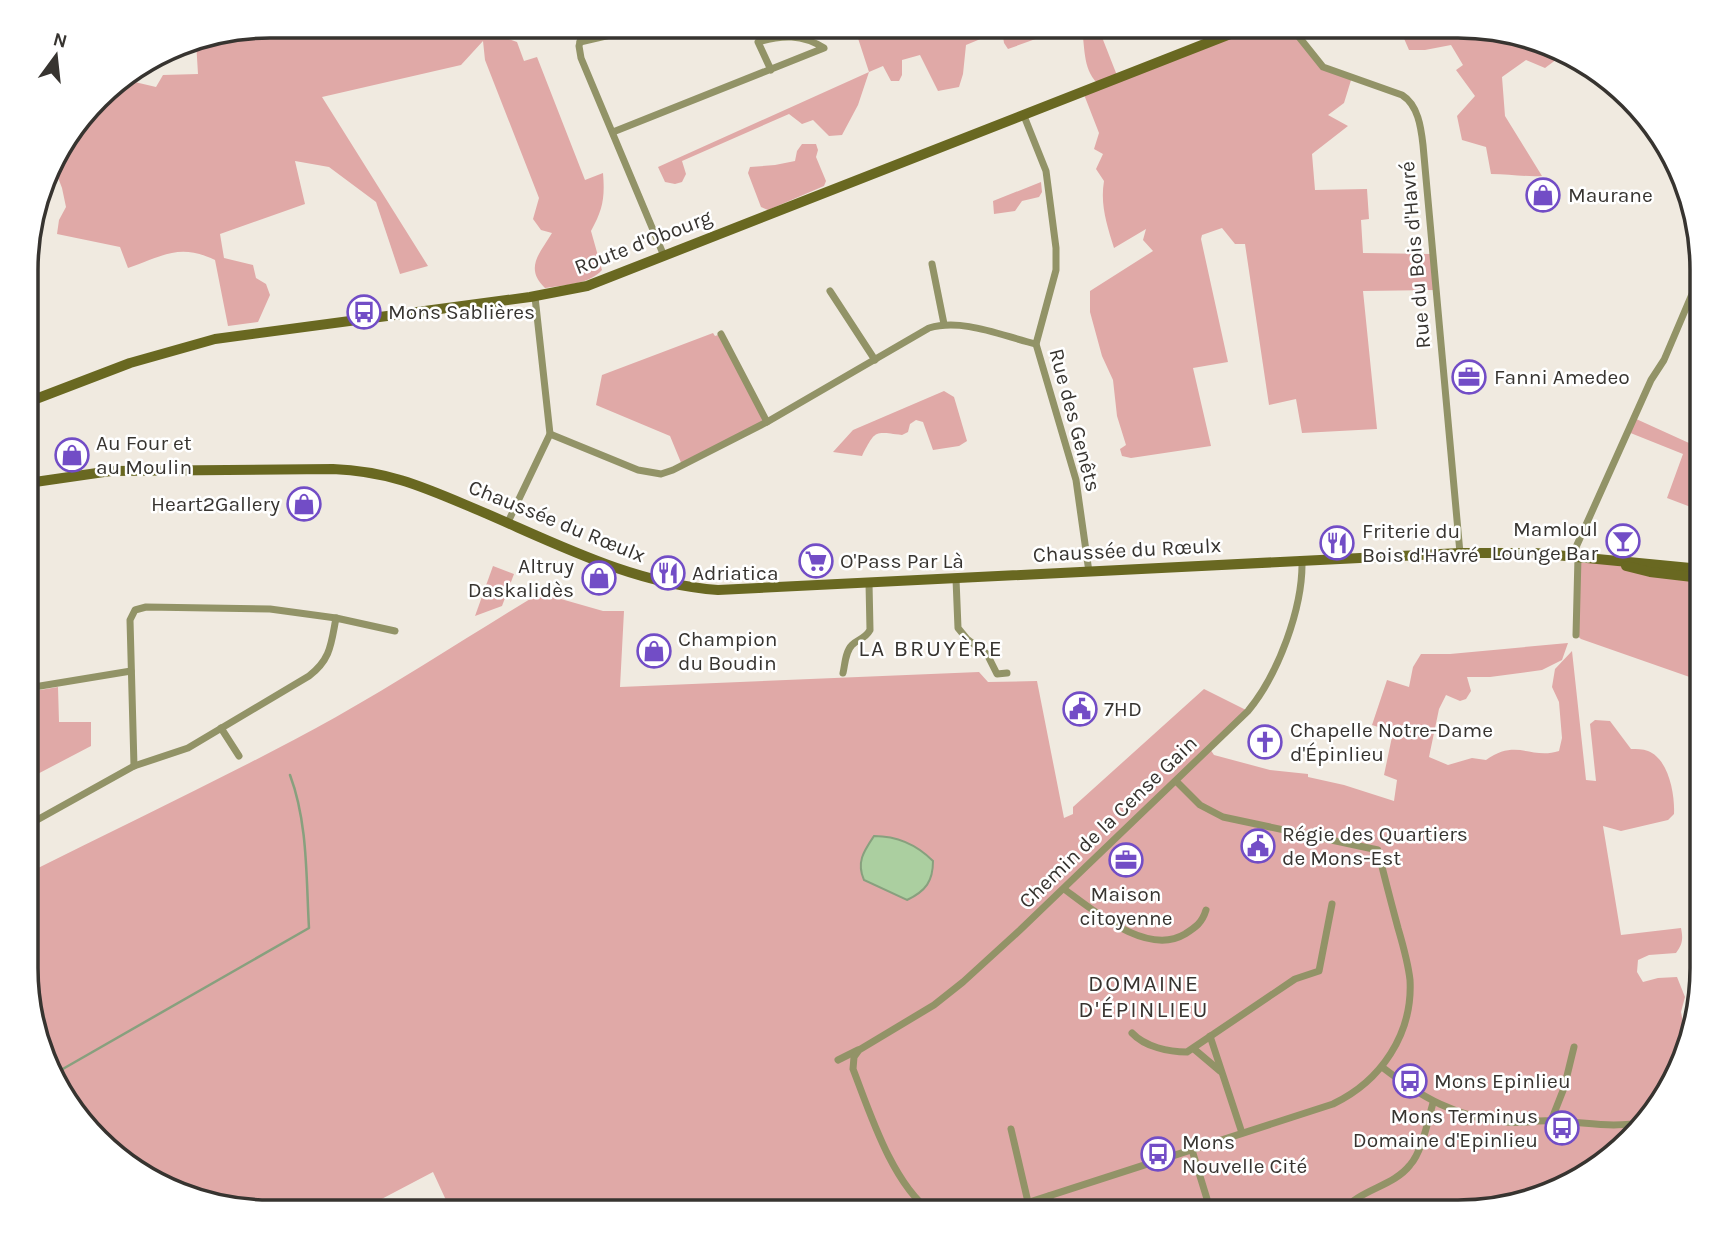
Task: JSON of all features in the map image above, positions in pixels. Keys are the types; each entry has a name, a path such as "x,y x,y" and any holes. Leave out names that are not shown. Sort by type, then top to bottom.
{"main road":[{"name":"Route d'Obourg","path":"38,398 130,363 215,339 535,297 587,286 1218,39"},
{"name":"Chaussée du Rœulx","path":"38,482 111,471 348,470 381,474 411,482 630,573 683,587 718,590 1460,553 1514,552 1689,568"},
{"name":"Chaussée du Rœulx","path":"1598,560 1650,572 1689,577"}],"street":[{"path":"593,38 580,41 581,58 664,256"},
{"path":"771,38 758,42 771,70"},
{"path":"614,132 824,48 806,38"},
{"name":"Rue du Bois d'Havré","path":"1300,39 1323,67 1402,95 1408,98 1415,110 1423,145 1460,553"},
{"name":"Rue des Genêts","path":"1024,116 1046,171 1056,248 1056,270 1036,344 1076,481 1089,572"},
{"path":"932,264 944,324"},
{"path":"830,290 875,360"},
{"path":"508,522 550,434 535,297"},
{"path":"1576,635 1575,557 1651,380 1664,360 1689,301"},
{"path":"550,434 638,470 661,474 767,422 929,328 944,324 963,326 1036,344"},
{"path":"721,334 767,422"},
{"name":"Chemin de la Cense Gain","path":"838,1060 949,994 1064,889 1245,715 1270,679 1294,615 1302,561"},
{"path":"956,579 957,621 960,631 987,654 997,674 1007,673"},
{"path":"843,673 851,646 867,636 870,630 869,583"},
{"path":"134,766 130,620 135,610 146,607 270,609 336,618 395,631"},
{"path":"39,819 134,766 188,748 318,669 328,655 336,618"},
{"path":"39,686 131,671"},
{"path":"221,728 239,756"},
{"path":"1036,1200 1333,1104 1357,1090 1382,1067 1404,1027 1409,1006 1407,959 1378,850 1223,817 1200,805 1177,782"},
{"path":"1064,889 1115,927 1158,940 1181,936 1199,925 1206,910"},
{"path":"1132,1033 1140,1042 1166,1049 1180,1052 1194,1049 1295,979 1319,971 1332,904"},
{"path":"1207,1038 1242,1133"},
{"path":"1551,1121 1564,1088 1574,1047"},
{"path":"859,1049 853,1057 853,1069 881,1140 918,1200"},
{"path":"1194,1049 1220,1072"},
{"path":"1382,1067 1433,1103 1497,1121 1551,1121 1607,1126 1629,1123"},
{"path":"1354,1200 1402,1173 1411,1165 1433,1103"},
{"path":"1011,1129 1027,1200"},
{"path":"1192,1150 1207,1200"}],"shaded area":[{"path":"506,38 517,42 524,61 537,57 585,180 603,173 602,203 591,231 602,270 590,279 568,285 545,288 539,281 536,260 552,233 541,230 533,219 539,198 485,60 483,41 461,65 322,97 428,266 400,274 376,202 329,167 295,161 305,204 220,234 224,258 253,265 256,278 266,284 270,295 258,322 228,326 215,260 191,252 181,252 128,268 120,247 57,234 59,220 66,207 58,178 78,142 96,118 136,82 156,87 163,75 198,74 197,51 240,40"},
{"path":"858,38 981,39 966,45 959,87 938,91 920,55 902,60 902,75 899,81 891,81 883,66 869,72"},
{"path":"1003,39 1037,39 1008,49"},
{"path":"1083,39 1103,39 1118,78 1218,39 1300,39 1323,67 1352,77 1344,103 1328,115 1348,126 1312,154 1315,190 1367,189 1369,219 1361,220 1363,253 1432,254 1434,290 1363,291 1377,429 1302,433 1296,399 1269,405 1245,244 1235,244 1222,228 1202,235 1201,239 1228,362 1193,368 1211,446 1131,458 1122,456 1120,449 1126,445 1117,416 1113,380 1102,356 1090,312 1090,291 1153,251 1143,240 1146,229 1114,248 1104,207 1104,181 1096,169 1103,154 1094,149 1099,133 1083,92 1100,85 1090,74"},
{"path":"1404,39 1488,40 1517,46 1555,61 1545,68 1526,60 1502,77 1505,116 1542,176 1491,174 1486,147 1462,140 1457,116 1475,96 1456,70 1463,65 1451,45 1409,50"},
{"path":"869,72 858,105 842,135 829,136 813,120 802,124 789,114 682,161 686,174 682,182 665,182 658,167"},
{"path":"802,144 816,144 816,157 826,181 824,186 768,210 761,207 748,173 750,167 795,161"},
{"path":"1041,182 1042,192 1039,197 1022,201 1015,211 994,214 993,201"},
{"path":"713,333 715,336 721,334 767,422 682,465 670,436 596,405 602,375"},
{"path":"944,391 954,397 967,441 959,446 933,450 923,422 916,420 910,424 908,432 902,435 877,434 862,456 833,452 853,430"},
{"path":"1634,418 1689,443 1689,506 1667,498 1683,454 1628,432"},
{"path":"1578,557 1689,576 1689,677 1576,635"},
{"path":"493,566 514,574 502,606 475,616"},
{"path":"540,593 603,611 624,611 620,687 979,672 988,682 1037,681 1064,818 1073,814 1073,807 1204,689 1248,711 1210,749 1214,755 1270,770 1308,774 1308,777 1394,801 1397,780 1384,775 1393,732 1372,725 1387,680 1409,687 1413,667 1421,654 1450,654 1568,643 1562,660 1542,670 1490,677 1467,677 1471,691 1466,699 1460,701 1446,695 1439,709 1429,757 1448,765 1472,758 1486,760 1507,751 1559,751 1562,738 1559,702 1552,687 1555,669 1572,651 1586,780 1596,781 1590,724 1595,720 1610,721 1631,749 1646,750 1655,755 1666,769 1669,778 1674,814 1668,820 1621,831 1603,826 1621,935 1681,928 1682,941 1676,953 1649,955 1638,960 1637,972 1643,982 1677,977 1685,997 1681,1012 1682,1027 1672,1056 1642,1109 1610,1142 1560,1176 1517,1192 1488,1198 446,1199 433,1172 381,1199 256,1199 211,1192 182,1182 129,1152 118,1142 96,1120 62,1070 46,1027 40,998 39,868 298,738"},
{"path":"58,687 59,722 91,722 91,746 39,773 39,690"},
{"path":"874,836 906,842 933,861 930,880 919,893 907,900 864,880 861,862"}],"waterway":[{"path":"62,1070 309,928 303,831 290,775"}],"place":[{"name":"Maurane","path":"1543,195"},
{"name":"Mons Sablières","path":"364,312"},
{"name":"Fanni Amedeo","path":"1469,377"},
{"name":"Au Four et au Moulin","path":"72,455"},
{"name":"Heart2Gallery","path":"304,504"},
{"name":"Mamloul Lounge Bar","path":"1623,541"},
{"name":"Friterie du Bois d'Havré","path":"1337,543"},
{"name":"O'Pass Par Là","path":"816,561"},
{"name":"Adriatica","path":"668,573"},
{"name":"Altruy Daskalidès","path":"599,578"},
{"name":"Champion du Boudin","path":"654,651"},
{"name":"7HD","path":"1080,709"},
{"name":"Chapelle Notre-Dame d'Épinlieu","path":"1265,742"},
{"name":"Régie des Quartiers de Mons-Est","path":"1258,846"},
{"name":"Maison citoyenne","path":"1126,860"},
{"name":"Mons Epinlieu","path":"1410,1081"},
{"name":"Mons Terminus Domaine d'Epinlieu","path":"1562,1128"},
{"name":"Mons Nouvelle Cité","path":"1158,1154"}],"district":[{"name":"LA BRUYÈRE","path":"931,648"},
{"name":"DOMAINE D'ÉPINLIEU","path":"1144,996"}]}
